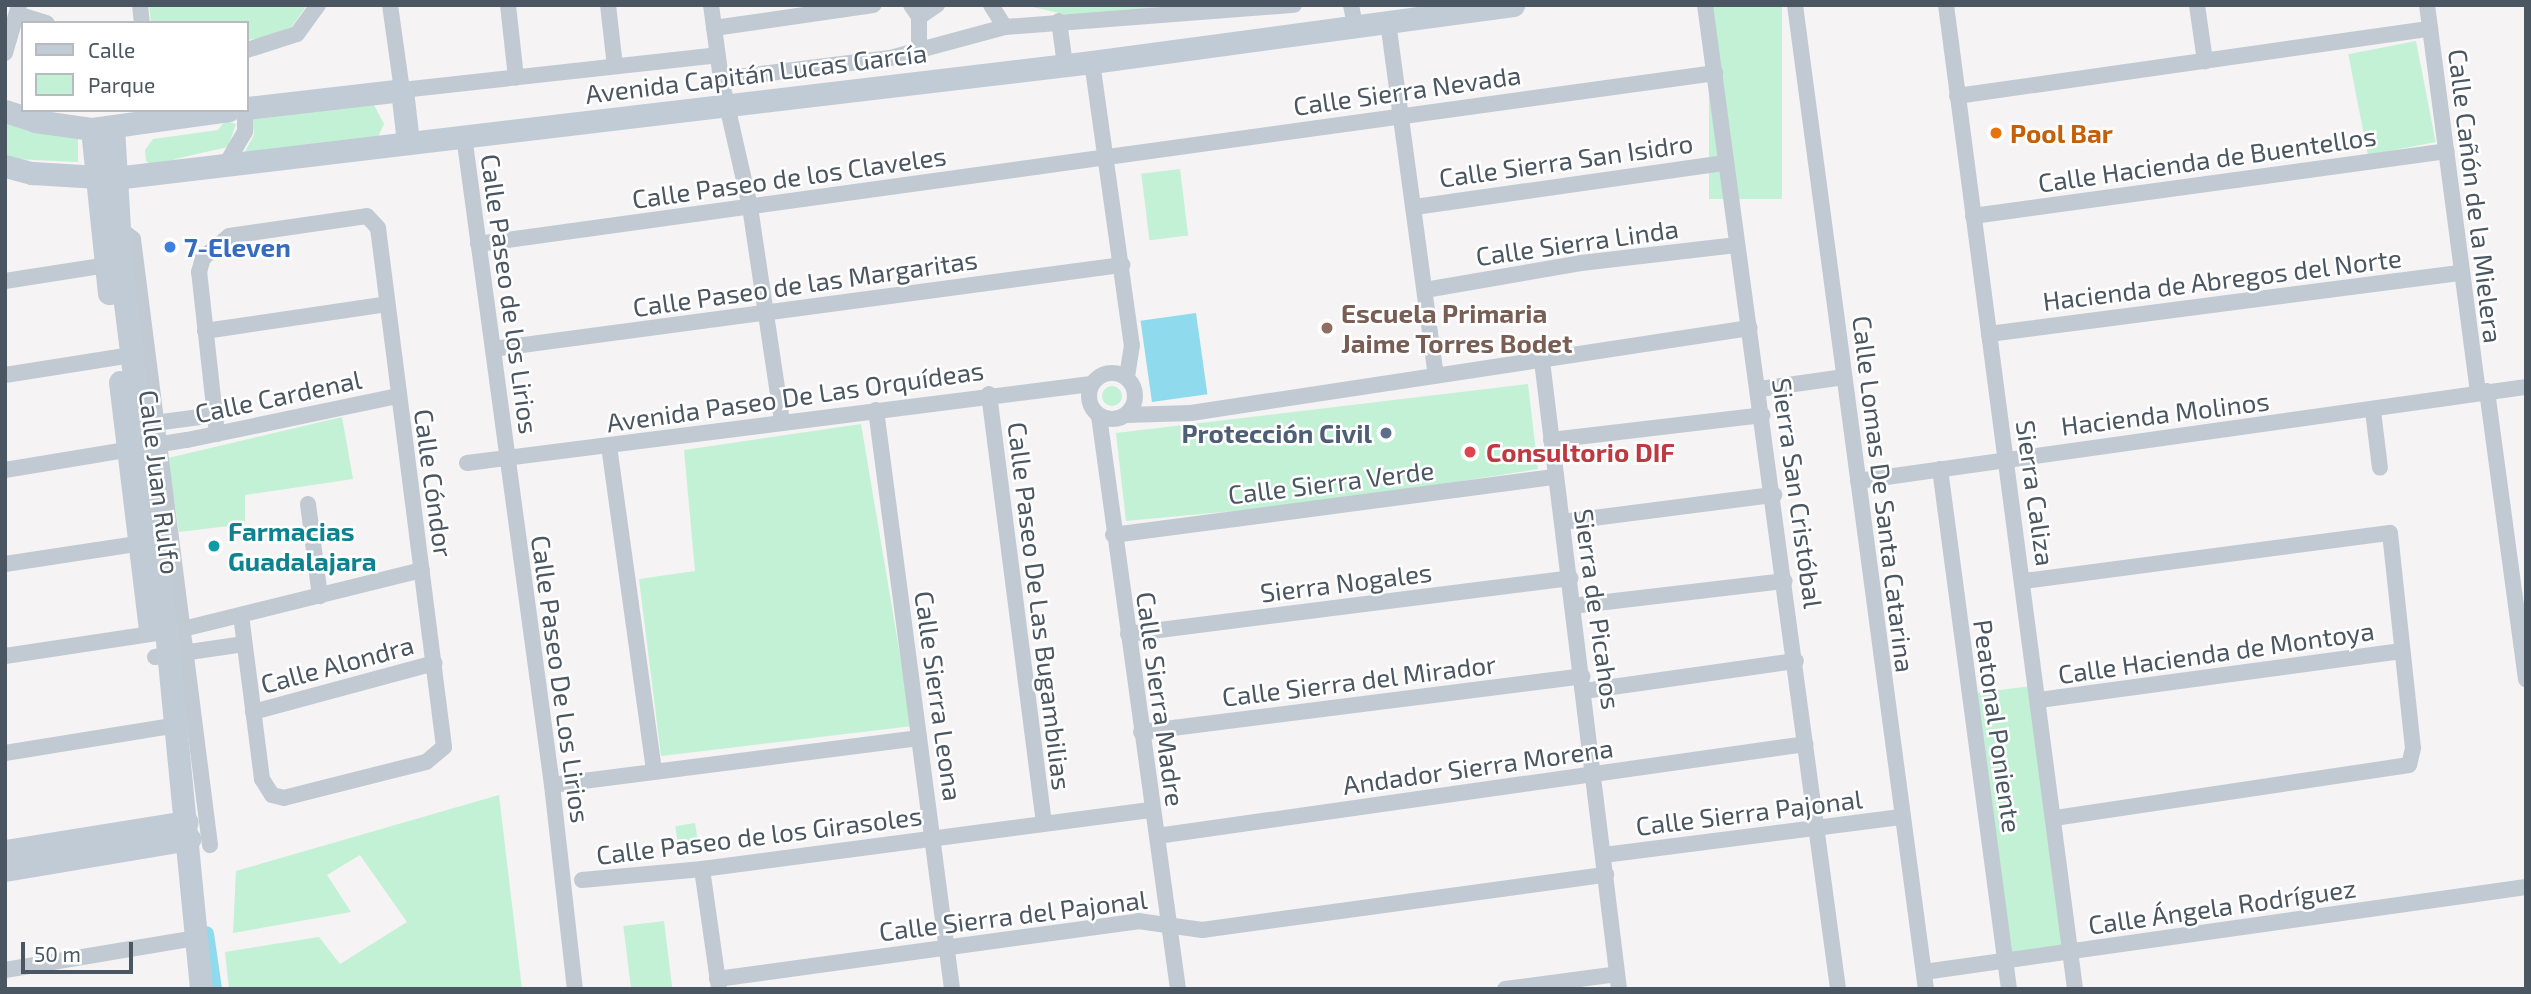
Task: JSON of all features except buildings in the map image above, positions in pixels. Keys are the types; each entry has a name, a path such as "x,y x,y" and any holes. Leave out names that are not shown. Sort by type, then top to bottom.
{"street":[{"path":"248,50 297,34 318,5"},
{"path":"390,5 408,142"},
{"path":"508,5 516,78"},
{"path":"608,5 615,66"},
{"path":"711,5 721,79 750,207 782,422"},
{"path":"714,29 873,5"},
{"path":"919,51 915,11 937,5"},
{"path":"991,5 1005,27"},
{"path":"721,79 919,51 1005,27 1294,5"},
{"name":"Avenida Capitán Lucas García","path":"5,166 106,179 727,102 1093,62 1353,16 1388,22 1513,5"},
{"name":"Sierra San Cristóbal","path":"1705,5 1725,163 1760,389 1838,989"},
{"name":"Calle Lomas De Santa Catarina","path":"1795,5 1900,817 1925,980"},
{"name":"Sierra Caliza","path":"1946,5 2076,989"},
{"path":"2197,5 2205,61"},
{"name":"Calle Cañón de la Mielera","path":"2427,5 2461,273 2526,679"},
{"path":"5,53 18,10 43,21"},
{"path":"1059,21 1065,65"},
{"path":"1388,22 1436,375"},
{"path":"1957,96 2430,29"},
{"path":"248,109 717,55"},
{"path":"1093,62 1132,345 1127,378 1135,401 1126,415"},
{"name":"Calle Sierra Nevada","path":"1107,159 1715,73"},
{"path":"5,111 36,121 102,128 217,112"},
{"path":"225,166 245,132 246,112"},
{"name":"Calle Juan Rulfo","path":"102,128 109,224 124,356 142,436 170,655 187,838"},
{"name":"Calle Paseo de los Lirios","path":"464,136 506,459"},
{"name":"Calle Hacienda de Buentellos","path":"1973,215 2447,151"},
{"name":"Calle Paseo de los Claveles","path":"478,244 1107,159"},
{"name":"Calle Sierra San Isidro","path":"1415,207 1725,163"},
{"name":"Calle Cóndor","path":"217,435 199,272 203,258 218,242 361,215 378,228 397,396 445,737 444,747 426,762 278,798 262,779 241,615"},
{"name":"Calle Juan Rulfo","path":"109,224 133,239 147,542 167,631 170,655 170,726 187,838"},
{"name":"Calle Sierra Linda","path":"1425,290 1581,263 1737,245"},
{"path":"5,281 113,264"},
{"name":"Calle Paseo de las Margaritas","path":"493,349 1122,265"},
{"name":"Hacienda de Abregos del Norte","path":"1989,334 2461,273"},
{"path":"205,331 387,304"},
{"path":"1099,416 1108,419 1126,415 1191,413 1750,328"},
{"path":"5,375 124,356"},
{"name":"Sierra de Picahos","path":"1542,361 1595,774 1618,981"},
{"path":"1091,384 1111,372 1127,378"},
{"path":"1760,389 1844,377"},
{"name":"Avenida Paseo De Las Orquídeas","path":"467,463 989,394 1091,384"},
{"name":"Calle Sierra Madre","path":"1091,384 1088,396 1099,416 1150,810 1157,836 1178,989"},
{"name":"Hacienda Molinos","path":"1858,481 2373,411 2526,387"},
{"name":"Calle Paseo De Las Bugambilias","path":"989,394 1044,823"},
{"name":"Calle Cardenal","path":"142,436 217,435 397,396"},
{"name":"Calle Sierra Leona","path":"876,410 952,989"},
{"path":"2373,411 2381,468"},
{"name":"Calle Cardenal","path":"142,436 215,415"},
{"path":"1551,440 1763,415"},
{"path":"5,470 142,436"},
{"path":"609,446 654,772"},
{"name":"Calle Paseo De Los Lirios","path":"506,459 552,785 575,989"},
{"name":"Peatonal Poniente","path":"1940,469 2009,989"},
{"name":"Calle Sierra Verde","path":"1113,535 1556,477"},
{"path":"1562,522 1774,495"},
{"path":"308,504 320,596"},
{"path":"2024,581 2390,533 2400,652 2413,748 2409,765 2054,818"},
{"path":"5,564 147,542"},
{"path":"5,656 167,631 422,570"},
{"name":"Sierra Nogales","path":"1128,634 1570,578"},
{"path":"1573,606 1785,580"},
{"path":"170,655 244,644"},
{"name":"Calle Hacienda de Montoya","path":"2039,700 2400,652"},
{"name":"Calle Sierra del Mirador","path":"1141,732 1796,661"},
{"name":"Calle Alondra","path":"253,712 434,663"},
{"path":"5,753 170,726"},
{"path":"552,785 919,738"},
{"name":"Andador Sierra Morena","path":"1157,836 1806,744"},
{"name":"Calle Paseo de los Girasoles","path":"582,880 702,869 1150,810"},
{"name":"Calle Sierra Pajonal","path":"1604,855 1818,830 1900,817"},
{"path":"5,851 187,838"},
{"path":"5,870 187,838"},
{"path":"187,838 201,989"},
{"path":"702,869 718,984"},
{"name":"Calle Sierra del Pajonal","path":"718,984 946,945 1138,921 1168,923 1202,930 1606,875"},
{"name":"Calle Ángela Rodríguez","path":"1925,980 2006,962 2526,887"},
{"path":"5,970 195,938"},
{"path":"1505,989 1618,981"}],"green space":[{"path":"149,5 307,5 290,29 274,36 248,40 248,21 151,21"},
{"path":"1024,5 1211,5 1072,16"},
{"path":"1709,5 1782,5 1782,199 1709,199"},
{"path":"2416,41 2436,142 2368,155 2348,54"},
{"path":"373,103 384,124 378,137 243,155 254,135 252,117"},
{"path":"5,117 78,136 78,162 14,159 5,155"},
{"path":"225,121 236,124 228,147 175,159 169,166 154,167 146,161 145,150 153,139 218,130"},
{"path":"1180,169 1188,236 1149,240 1141,174"},
{"path":"1528,384 1538,469 1321,503 1126,521 1116,433"},
{"path":"1112,386 1119,389 1122,396 1119,403 1112,406 1105,403 1102,396 1105,389"},
{"path":"342,417 353,479 245,495 245,524 179,532 168,458"},
{"path":"861,424 912,726 661,756 639,579 695,571 684,450"},
{"path":"2040,685 2073,956 2003,965 1970,694"},
{"path":"499,795 522,989 229,989 225,952 319,937 340,964 407,922 360,855 327,875 351,912 233,933 236,871"},
{"path":"695,823 700,855 680,858 675,826"},
{"path":"664,921 672,988 631,989 623,926"}],"water":[{"path":"1196,313 1207,394 1152,402 1141,321"}],"waterway":[{"path":"206,934 214,989"}],"place":[{"name":"Pool Bar","path":"1996,133"},
{"name":"7-Eleven","path":"170,247"},
{"name":"Escuela Primaria Jaime Torres Bodet","path":"1327,328"},
{"name":"Protección Civil","path":"1386,433"},
{"name":"Consultorio DIF","path":"1470,452"},
{"name":"Farmacias Guadalajara","path":"214,546"}]}
